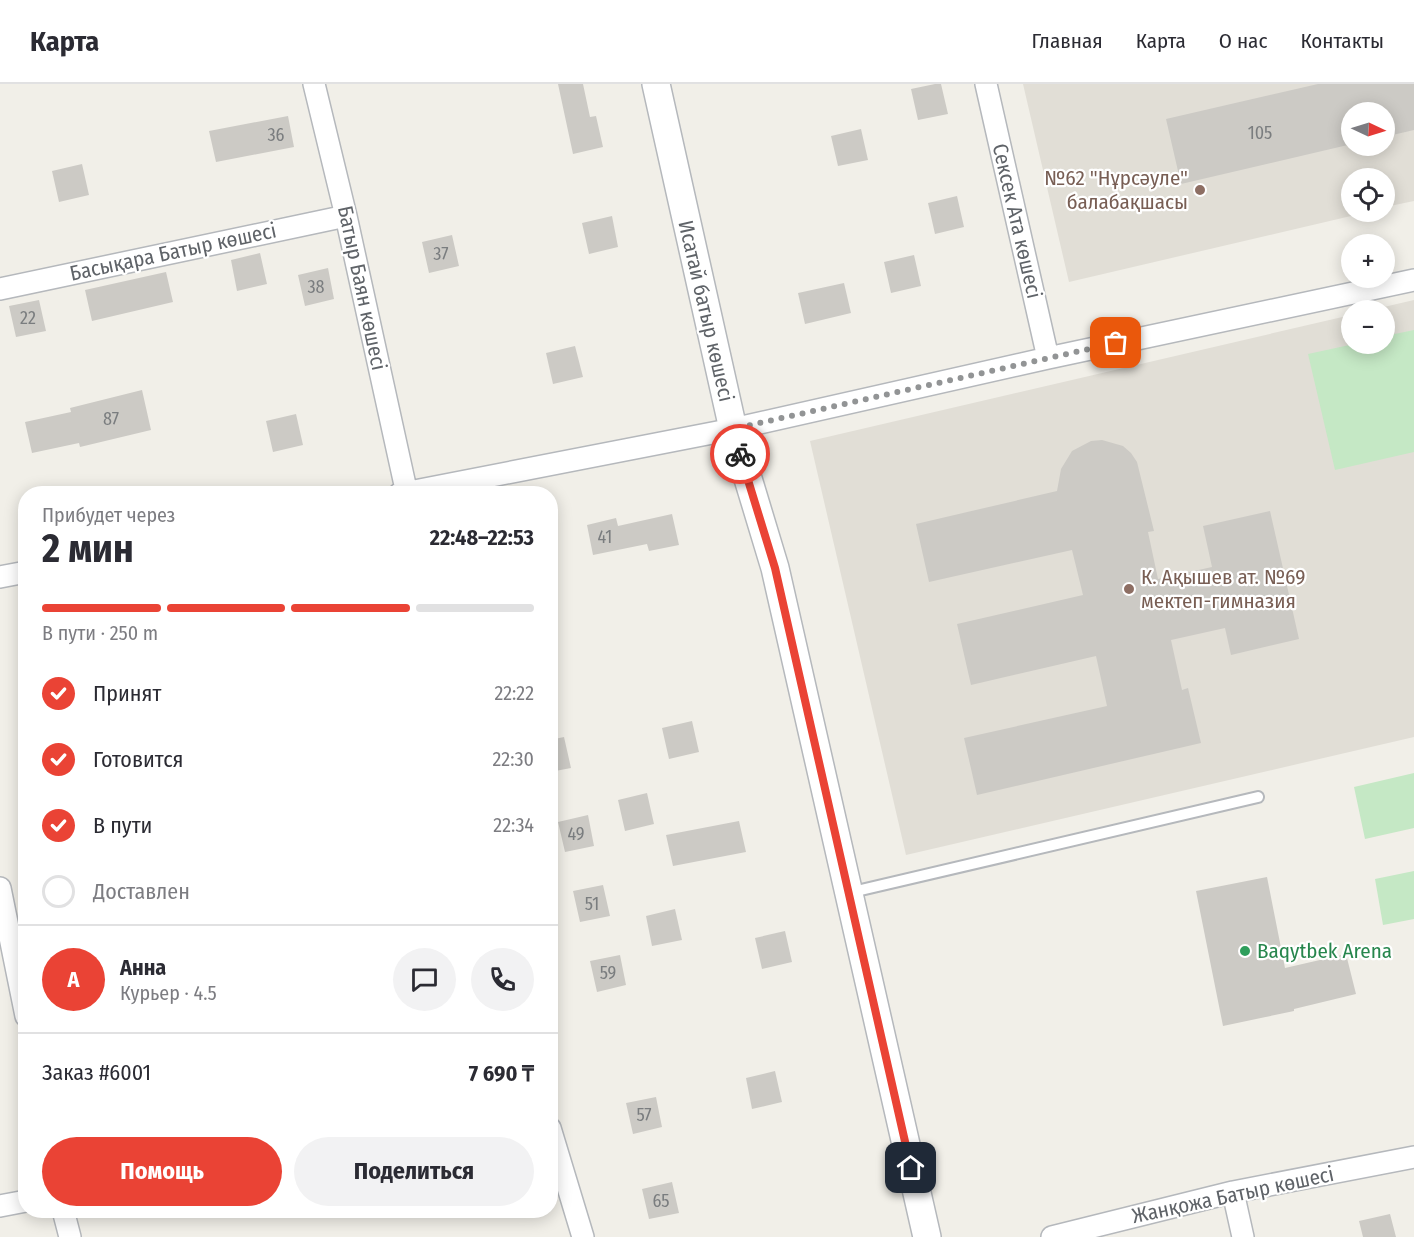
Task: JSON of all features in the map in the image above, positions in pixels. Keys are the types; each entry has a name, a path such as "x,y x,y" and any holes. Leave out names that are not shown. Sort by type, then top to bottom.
{"street":[{"name":"Батыр Баян көшесі","path":"314,84 346,216 403,486"},
{"name":"Исатай батыр көшесі","path":"656,84 733,429 775,568 927,1237"},
{"name":"Сексек Ата көшесі","path":"986,84 1047,358"},
{"name":"Басықара Батыр көшесі","path":"0,289 346,216"},
{"path":"440,486 733,429 1047,358 1414,280"},
{"path":"0,577 18,574"},
{"path":"0,888 12,926 18,965"},
{"path":"558,1154 583,1237"},
{"name":"Жанқожа Батыр көшесі","path":"1052,1237 1233,1192 1414,1157"},
{"path":"1233,1192 1243,1237"},
{"path":"0,1206 18,1203"},
{"path":"65,1218 70,1237"}],"lane":[{"path":"848,893 1258,796"}],"shaded area":[{"name":"№62 \"Нұрсәуле\" балабақшасы","path":"1023,84 1414,84 1414,201 1395,205 1395,168 1341,168 1341,218 1069,282"},
{"name":"К. Ақышев ат. №69 мектеп-гимназия","path":"1414,300 1414,737 906,855 810,441 1341,317 1341,354 1395,354 1395,304"}],"green space":[{"path":"1414,330 1414,452 1335,470 1308,354 1341,347 1341,354 1395,354 1395,334"},
{"path":"1414,773 1414,828 1365,839 1354,787"},
{"path":"1414,871 1414,919 1383,925 1375,879"}],"building":[{"path":"558,84 583,84 590,117 596,116 603,147 573,154"},
{"path":"941,84 948,114 918,120 911,89"},
{"path":"1318,84 1414,84 1414,130 1395,134 1395,102 1341,102 1341,147 1181,184 1166,119"},
{"path":"288,116 294,147 216,162 209,131"},
{"path":"861,129 868,160 838,166 831,136"},
{"path":"82,164 89,195 59,202 52,171"},
{"path":"957,196 964,227 935,234 928,203"},
{"path":"612,216 618,247 589,254 582,223"},
{"path":"452,235 459,266 429,273 422,242"},
{"path":"260,253 267,284 237,291 231,260"},
{"path":"914,255 921,286 891,293 884,262"},
{"path":"328,268 334,299 305,306 298,275"},
{"path":"166,272 173,302 92,321 85,290"},
{"path":"844,283 851,313 805,324 798,293"},
{"path":"39,300 46,331 16,337 9,306"},
{"path":"575,346 583,377 553,384 546,353"},
{"path":"142,390 151,430 80,447 79,443 32,453 25,422 71,412 70,408"},
{"path":"296,414 303,445 273,452 266,421"},
{"path":"1102,440 1123,446 1137,462 1154,531 1148,532 1158,579 1212,567 1203,526 1270,511 1299,639 1231,655 1225,628 1171,640 1182,690 1188,688 1201,743 977,795 964,738 1107,706 1096,656 971,685 957,624 1083,595 1072,550 929,582 916,524 1057,491 1061,469 1072,451 1091,441"},
{"path":"672,514 679,545 649,551 647,544 593,555 587,525 616,518 618,526"},
{"path":"692,721 699,752 669,759 662,728"},
{"path":"564,737 571,768 558,770 558,738"},
{"path":"647,793 654,824 625,831 618,800"},
{"path":"588,815 594,846 565,852 558,822"},
{"path":"739,821 746,852 673,866 666,835"},
{"name":"Baqytbek Arena","path":"1267,877 1285,968 1346,954 1356,994 1294,1009 1294,1011 1223,1026 1196,891"},
{"path":"603,885 610,916 580,922 573,891"},
{"path":"675,909 682,940 652,946 646,916"},
{"path":"785,931 792,962 762,969 755,938"},
{"path":"620,955 626,985 597,992 590,961"},
{"path":"775,1071 782,1102 752,1109 746,1078"},
{"path":"656,1097 662,1127 633,1134 626,1103"},
{"path":"672,1182 679,1213 649,1219 642,1189"},
{"path":"1390,1214 1396,1237 1363,1237 1359,1221"}],"way so far":[{"path":"740,454 733,429 1116,343"}],"place":[{"name":"№62 \"Нұрсәуле\" балабақшасы","path":"1200,190"},
{"name":"К. Ақышев ат. №69 мектеп-гимназия","path":"1129,589"},
{"name":"Baqytbek Arena","path":"1245,951"}],"route":[{"path":"740,454 775,568 911,1168"}]}
